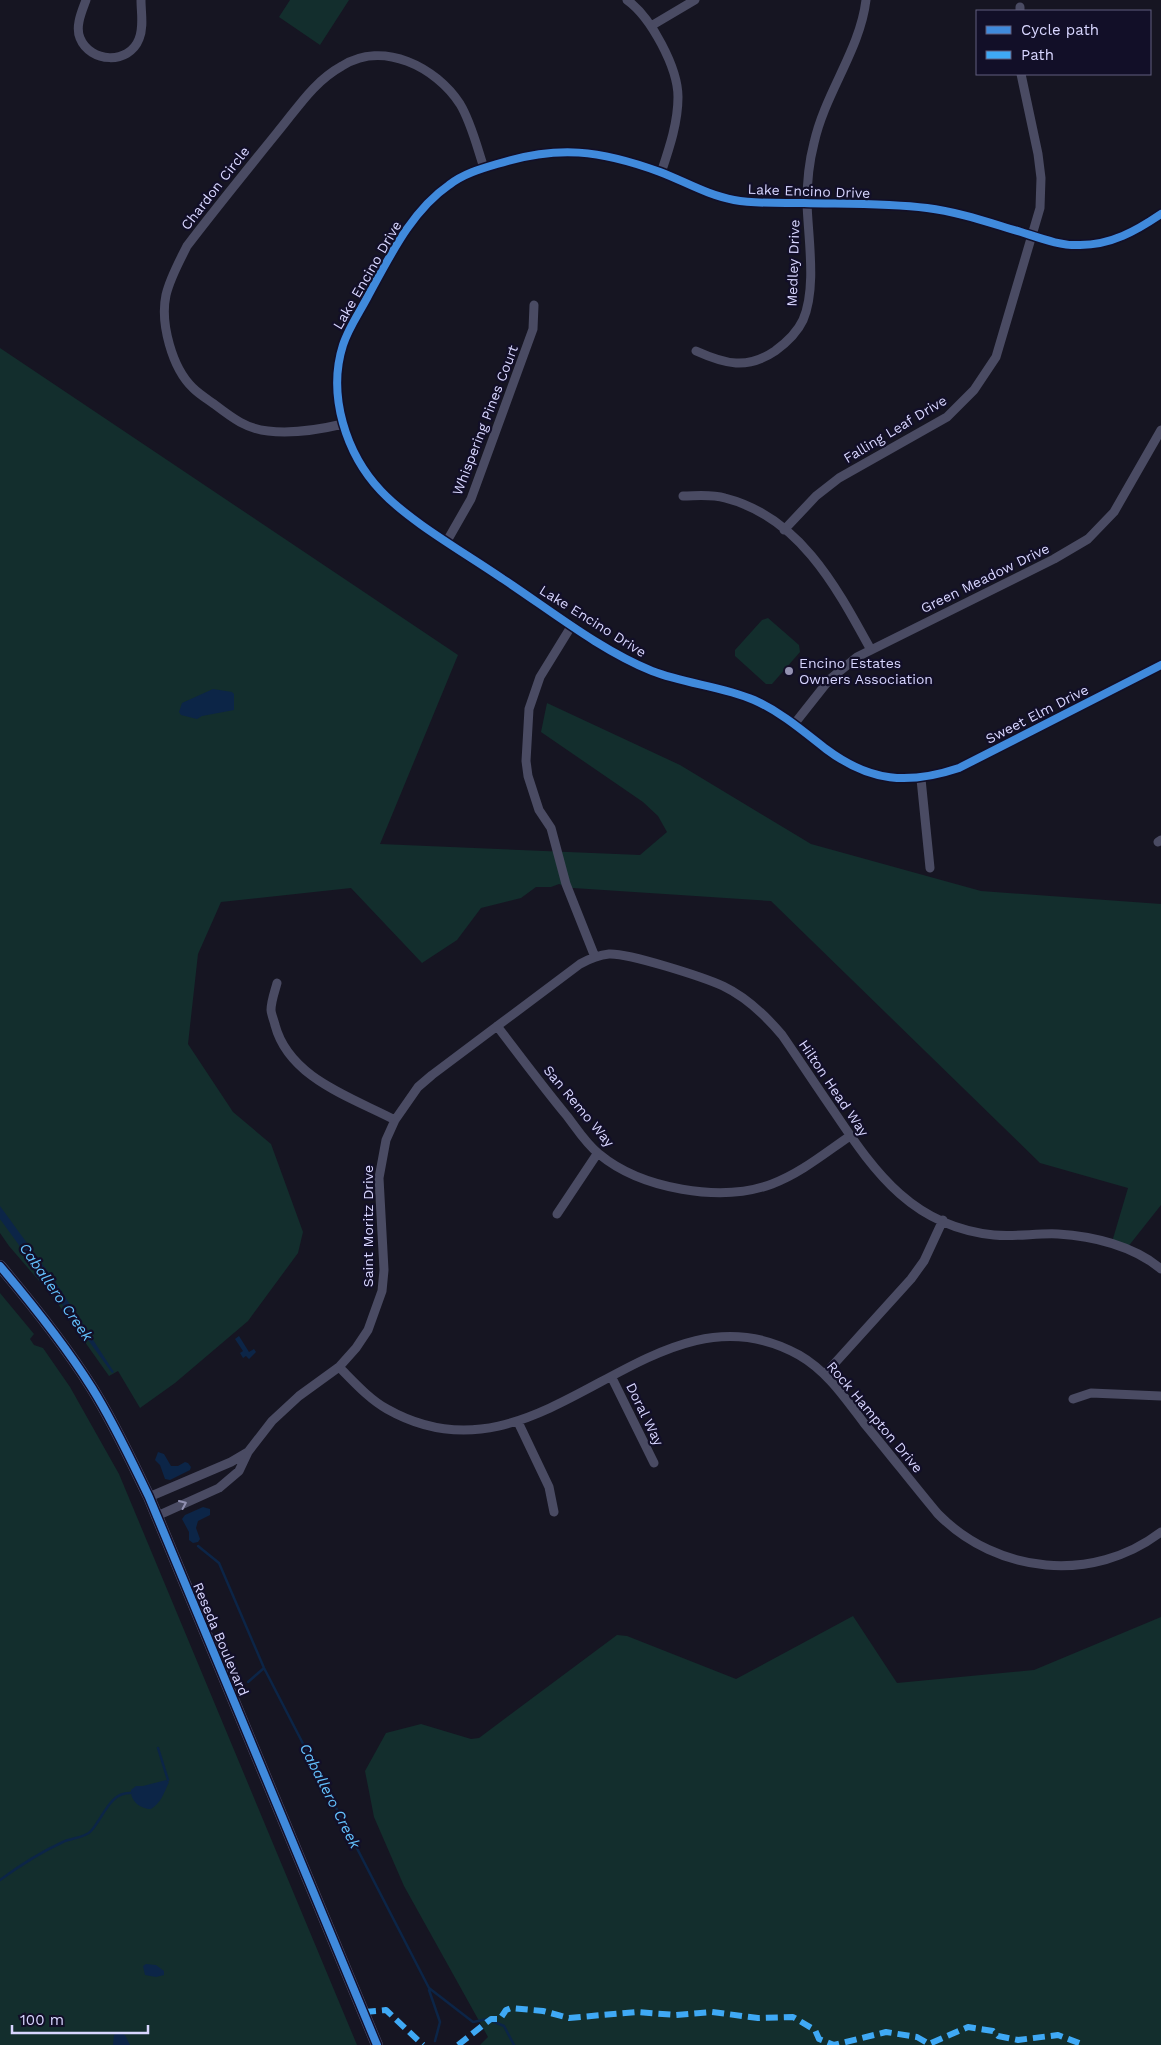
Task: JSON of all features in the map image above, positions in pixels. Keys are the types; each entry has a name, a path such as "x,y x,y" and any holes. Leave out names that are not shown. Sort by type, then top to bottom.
{"main road":[{"name":"Reseda Boulevard","path":"0,1266 60,1340 118,1432 149,1497 377,2045"}],"street":[{"path":"86,0 79,25 80,38 88,49 100,56 111,59 124,55 139,40 142,26 141,0"},
{"path":"627,0 651,26 668,60 678,97 672,135 661,173"},
{"path":"651,26 695,0"},
{"name":"Medley Drive","path":"696,351 732,364 755,361 767,356 793,335 803,321 808,304 809,228 807,203 809,171 814,142 830,97 860,28 866,0"},
{"name":"Chardon Circle","path":"343,424 308,432 267,431 253,428 236,421 192,387 171,350 165,331 164,314 166,295 173,272 186,246 310,91 343,64 357,60 369,57 397,59 414,63 434,75 460,105 484,168"},
{"name":"Falling Leaf Drive","path":"784,530 816,496 839,478 947,417 974,390 996,357 1040,208 1041,178 1022,75"},
{"name":"Lake Encino Drive","path":"921,779 891,778 862,770 838,758 795,723 760,703 737,694 682,680 640,666 572,625 447,541 382,492 366,471 343,424 336,383 344,341 379,276 415,217 431,198 451,183 484,168 529,154 570,150 614,158 661,173 706,192 754,203 807,203 925,208 968,216 1032,236 1075,246 1093,245 1126,236 1158,216 1161,210"},
{"name":"Whispering Pines Court","path":"447,541 471,499 533,329 534,305"},
{"name":"Green Meadow Drive","path":"795,723 829,680 856,657 1054,559 1088,539 1114,512 1161,430"},
{"path":"683,496 713,496 734,501 748,506 784,530 809,552 827,573 871,650"},
{"path":"572,625 540,677 529,710 526,745 528,776 540,810 551,828 566,884 595,956"},
{"name":"Sweet Elm Drive","path":"921,779 959,768 1161,665"},
{"path":"921,779 930,868"},
{"name":"Hilton Head Way","path":"497,1026 580,964 595,956 621,954 723,986 743,999 782,1035 863,1155 890,1186 905,1199 943,1220 967,1230 993,1235 1057,1234 1084,1237 1126,1250 1161,1269"},
{"path":"277,983 271,1011 277,1033 286,1051 304,1070 321,1081 395,1120"},
{"name":"Saint Moritz Drive","path":"156,1516 219,1488 239,1471 248,1452 279,1415 299,1396 339,1367 356,1348 368,1330 382,1291 384,1270 379,1178 386,1140 395,1120 418,1087 497,1026"},
{"name":"San Remo Way","path":"497,1026 597,1154 638,1179 686,1188 734,1191 757,1188 790,1176 850,1136"},
{"path":"557,1214 597,1154"},
{"path":"825,1374 911,1279 924,1261 943,1220"},
{"name":"Rock Hampton Drive","path":"339,1367 367,1395 386,1409 422,1425 439,1430 478,1431 518,1422 683,1343 726,1336 752,1338 772,1343 800,1356 825,1374 938,1514 950,1527 981,1547 998,1555 1038,1565 1082,1565 1108,1560 1134,1549 1161,1532"},
{"name":"Doral Way","path":"612,1378 654,1463"},
{"path":"1073,1399 1091,1393 1161,1396"},
{"path":"518,1422 549,1487 554,1512"},
{"name":"Saint Moritz Drive","path":"149,1497 231,1462 248,1452"}],"green space":[{"path":"290,0 349,0 320,45 279,17"},
{"path":"0,348 458,655 380,844 640,855 667,832 658,816 643,802 541,732 547,703 680,765 811,844 981,891 1161,904 1161,1205 1127,1248 1112,1242 1128,1188 1040,1163 771,901 573,888 559,884 551,887 536,887 521,898 481,908 457,940 422,963 351,888 221,902 198,954 188,1044 233,1112 271,1144 303,1232 298,1253 248,1321 175,1383 140,1408 118,1371 109,1376 53,1297 0,1233"},
{"path":"768,618 799,645 800,652 772,684 766,684 735,656 735,650 762,620"},
{"path":"0,1293 34,1334 30,1339 34,1345 43,1348 70,1387 119,1474 357,2045 0,2045"},
{"path":"853,1616 897,1683 1034,1670 1161,1617 1161,2045 480,2045 488,2037 404,1886 374,1817 365,1771 386,1733 421,1724 471,1739 479,1738 617,1635 627,1636 736,1679"}],"water":[{"path":"213,689 234,694 234,710 202,716 197,719 181,715 179,712 182,703"},
{"path":"0,1206 56,1283 114,1372 112,1373 0,1219"},
{"path":"239,1336 249,1352 254,1349 256,1352 249,1359 246,1356 243,1358 240,1353 243,1351 235,1339"},
{"path":"158,1452 164,1454 171,1466 178,1466 185,1462 191,1467 190,1470 170,1480 165,1479 160,1465 155,1460"},
{"path":"203,1507 210,1509 210,1515 198,1521 196,1528 200,1539 198,1542 193,1543 189,1540 189,1532 182,1519 185,1515"},
{"path":"166,1780 169,1782 164,1794 160,1801 151,1809 140,1806 132,1798 131,1790 136,1786"},
{"path":"146,1964 156,1965 164,1971 164,1975 156,1977 145,1975 143,1966"},
{"path":"118,2032 125,2035 130,2045 113,2045 114,2035"}],"waterway":[{"name":"Caballero Creek","path":"198,1546 219,1563 264,1668 429,1988 473,2022 488,2019"},
{"path":"248,1682 264,1668"},
{"path":"158,1748 168,1780"},
{"path":"0,1880 22,1864 47,1850 66,1841 82,1837 91,1831 112,1801 123,1794 130,1793"},
{"path":"429,1990 440,2022 435,2041"},
{"name":"Caballero Creek","path":"492,2021 504,2026 514,2045"}],"marked path":[{"path":"458,2045 491,2019 500,2019 506,2010 511,2008 543,2011 569,2018 636,2012 676,2015 712,2012 758,2018 793,2017 815,2030 819,2039 834,2045 886,2032 917,2037 929,2044 968,2027 993,2031 998,2036 1018,2040 1058,2035 1084,2045"},
{"path":"364,2012 386,2010 423,2045"}],"cycle path":[{"path":"1161,214 1133,231 1113,240 1102,243 1073,245 1050,241 963,215 912,206 760,203 734,200 724,198 638,165 598,155 560,152 519,158 478,170 460,178 435,196 423,208 402,236 348,333 343,345 337,384 343,423 349,442 358,460 381,491 393,503 423,526 613,652 652,671 729,691 754,700 783,716 842,760 874,774 906,778 923,777 959,768 1161,665"},
{"path":"0,1266 82,1372 108,1415 136,1469 377,2045"}],"place":[{"name":"Encino Estates Owners Association","path":"789,671"}]}
